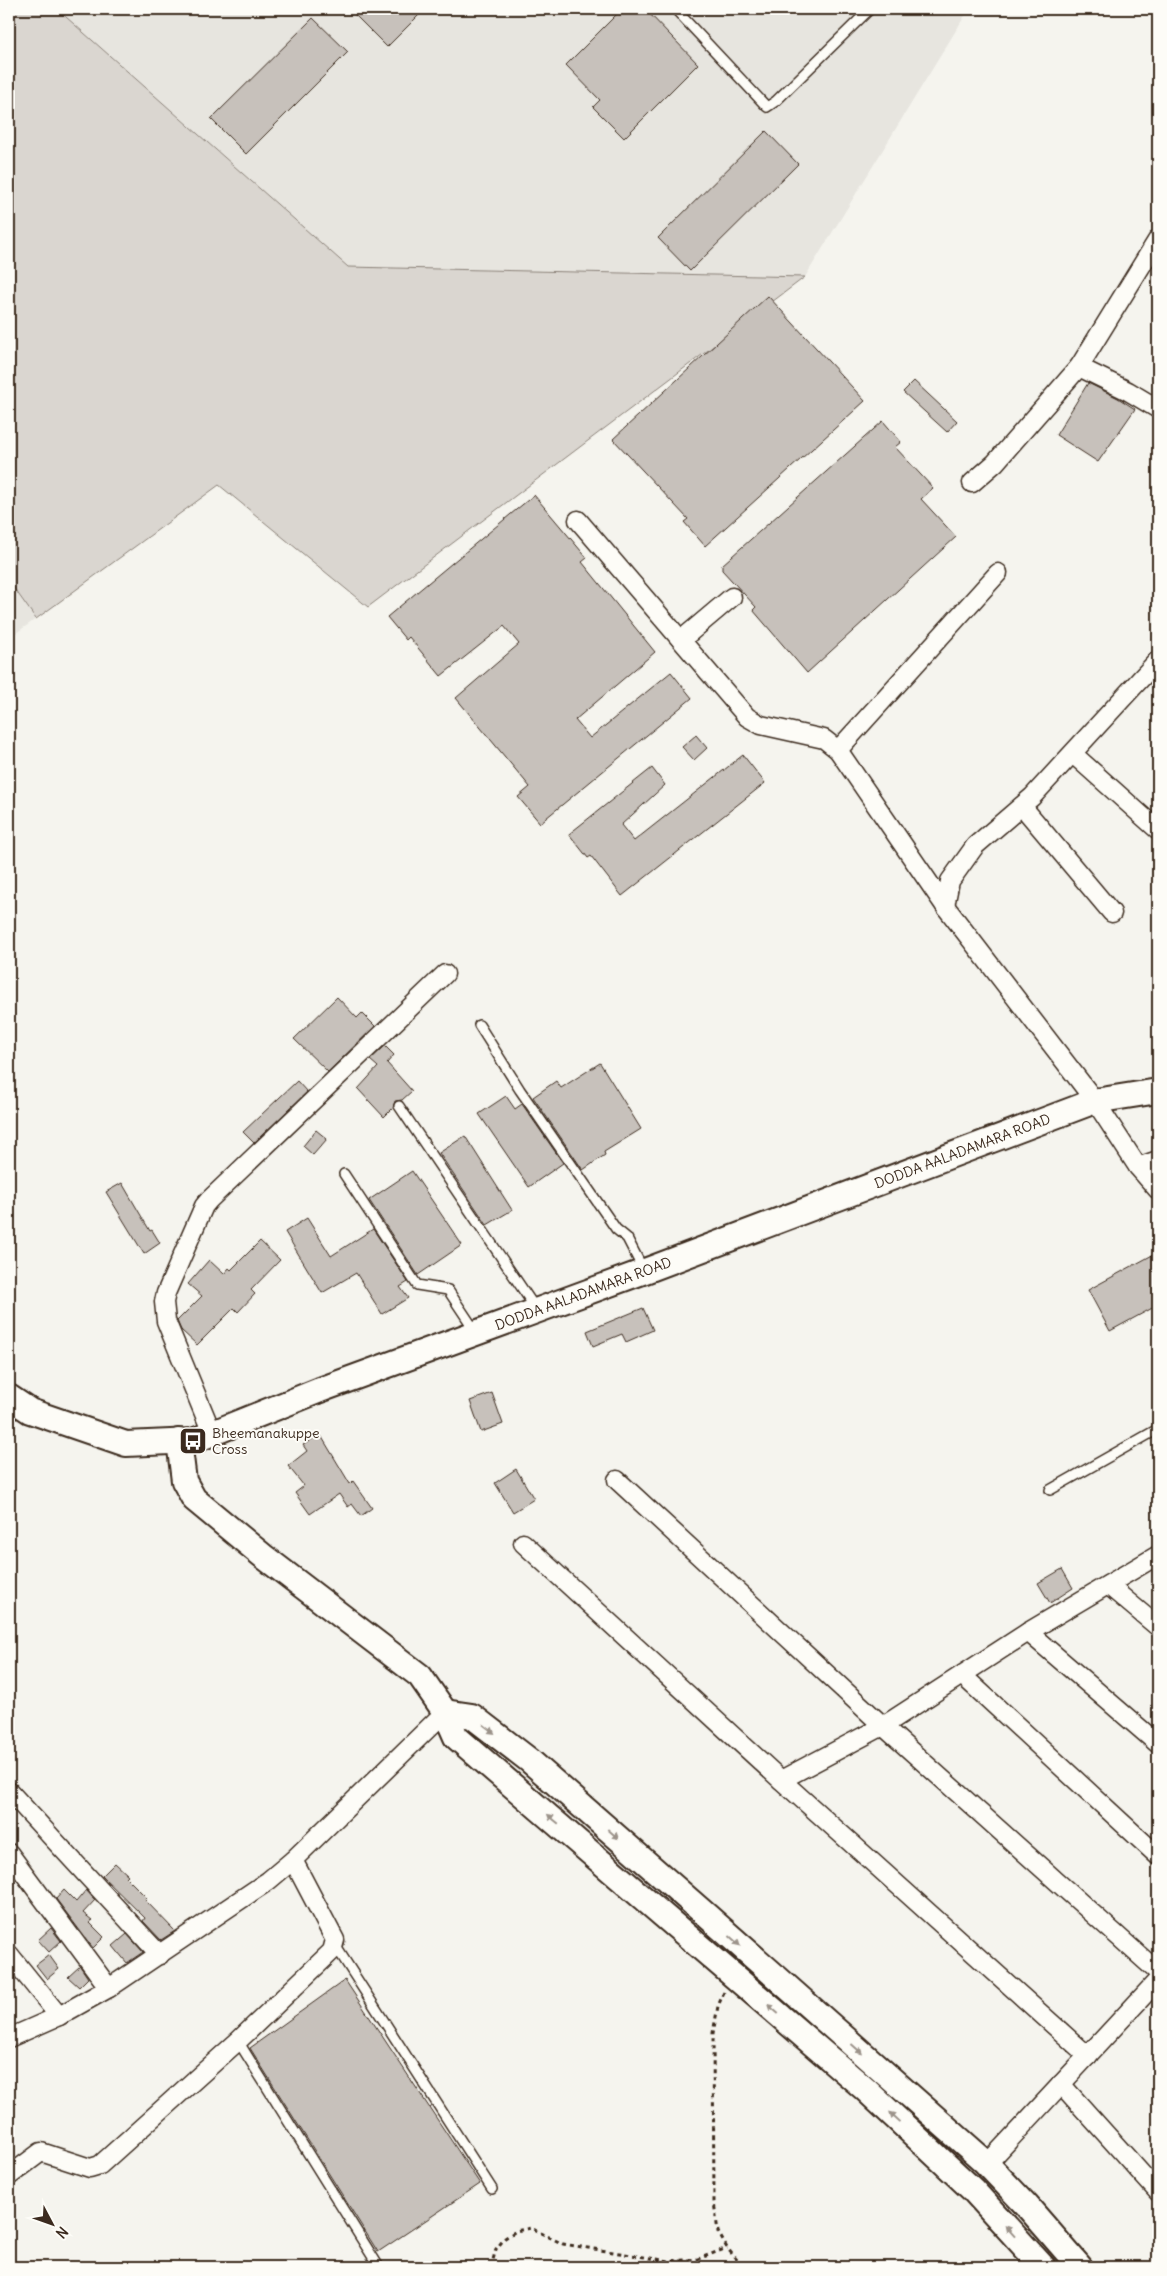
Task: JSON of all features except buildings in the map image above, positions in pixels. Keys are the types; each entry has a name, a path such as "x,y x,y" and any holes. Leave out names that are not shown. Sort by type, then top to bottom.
{"street":[{"path":"972,483 995,463 1079,367 1156,247"},
{"path":"1079,367 1128,391 1158,409"},
{"path":"578,520 747,718 761,725 824,739 838,750 946,906 1095,1101 1138,1167 1158,1190"},
{"path":"838,750 998,573"},
{"path":"680,640 732,597"},
{"path":"946,906 950,881 975,846 1022,806 1073,754 1158,660"},
{"path":"1073,754 1158,830"},
{"path":"1022,806 1112,913"},
{"path":"212,1433 166,1321 164,1310 166,1293 204,1206 445,974"},
{"name":"DODDA AALADAMARA ROAD","path":"9,1397 30,1411 126,1444 193,1441 476,1332 644,1271 1095,1101 1158,1091"},
{"path":"1138,1167 1158,1160"},
{"path":"179,1441 184,1481 194,1499 255,1550 420,1676 445,1712 456,1737 865,2089 966,2184 1043,2267"},
{"path":"617,1480 883,1726 1158,1972"},
{"path":"523,1543 781,1780 1088,2056"},
{"path":"781,1780 883,1726 1028,1632 1158,1555"},
{"path":"1108,1584 1158,1627"},
{"path":"1028,1632 1158,1744"},
{"path":"962,1675 1158,1856"},
{"path":"12,2031 59,2016 109,1988 268,1881 293,1860 445,1712"},
{"path":"445,1712 472,1716 529,1760 986,2165 1027,2206 1080,2267"},
{"path":"9,1790 160,1955"},
{"path":"9,1853 109,1988"},
{"path":"9,2176 41,2152 96,2168 238,2041 332,1951 335,1940 293,1860"},
{"path":"9,1954 59,2016"},
{"path":"986,2165 1158,1980"},
{"path":"1061,2084 1158,2192"}],"lane":[{"path":"675,9 767,108 870,9"},
{"path":"479,1025 520,1090 616,1228 628,1238 644,1271"},
{"path":"399,1106 537,1310"},
{"path":"344,1174 417,1285 448,1290 476,1332"},
{"path":"1050,1490 1158,1429"},
{"path":"335,1945 492,2189"},
{"path":"238,2041 379,2267"}],"path":[{"path":"732,1974 718,2006 714,2033 714,2202 718,2232 727,2248 743,2267"},
{"path":"491,2267 496,2249 505,2238 516,2231 531,2228 563,2244 668,2262 698,2259 727,2248"}],"shaded area":[{"path":"9,9 57,9 348,267 805,277 368,607 219,485 36,619 9,581"},
{"path":"57,9 969,9 805,277 348,267"},
{"path":"9,581 36,619 9,638"}],"place":[{"name":"Bheemanakuppe Cross","path":"193,1441"}]}
